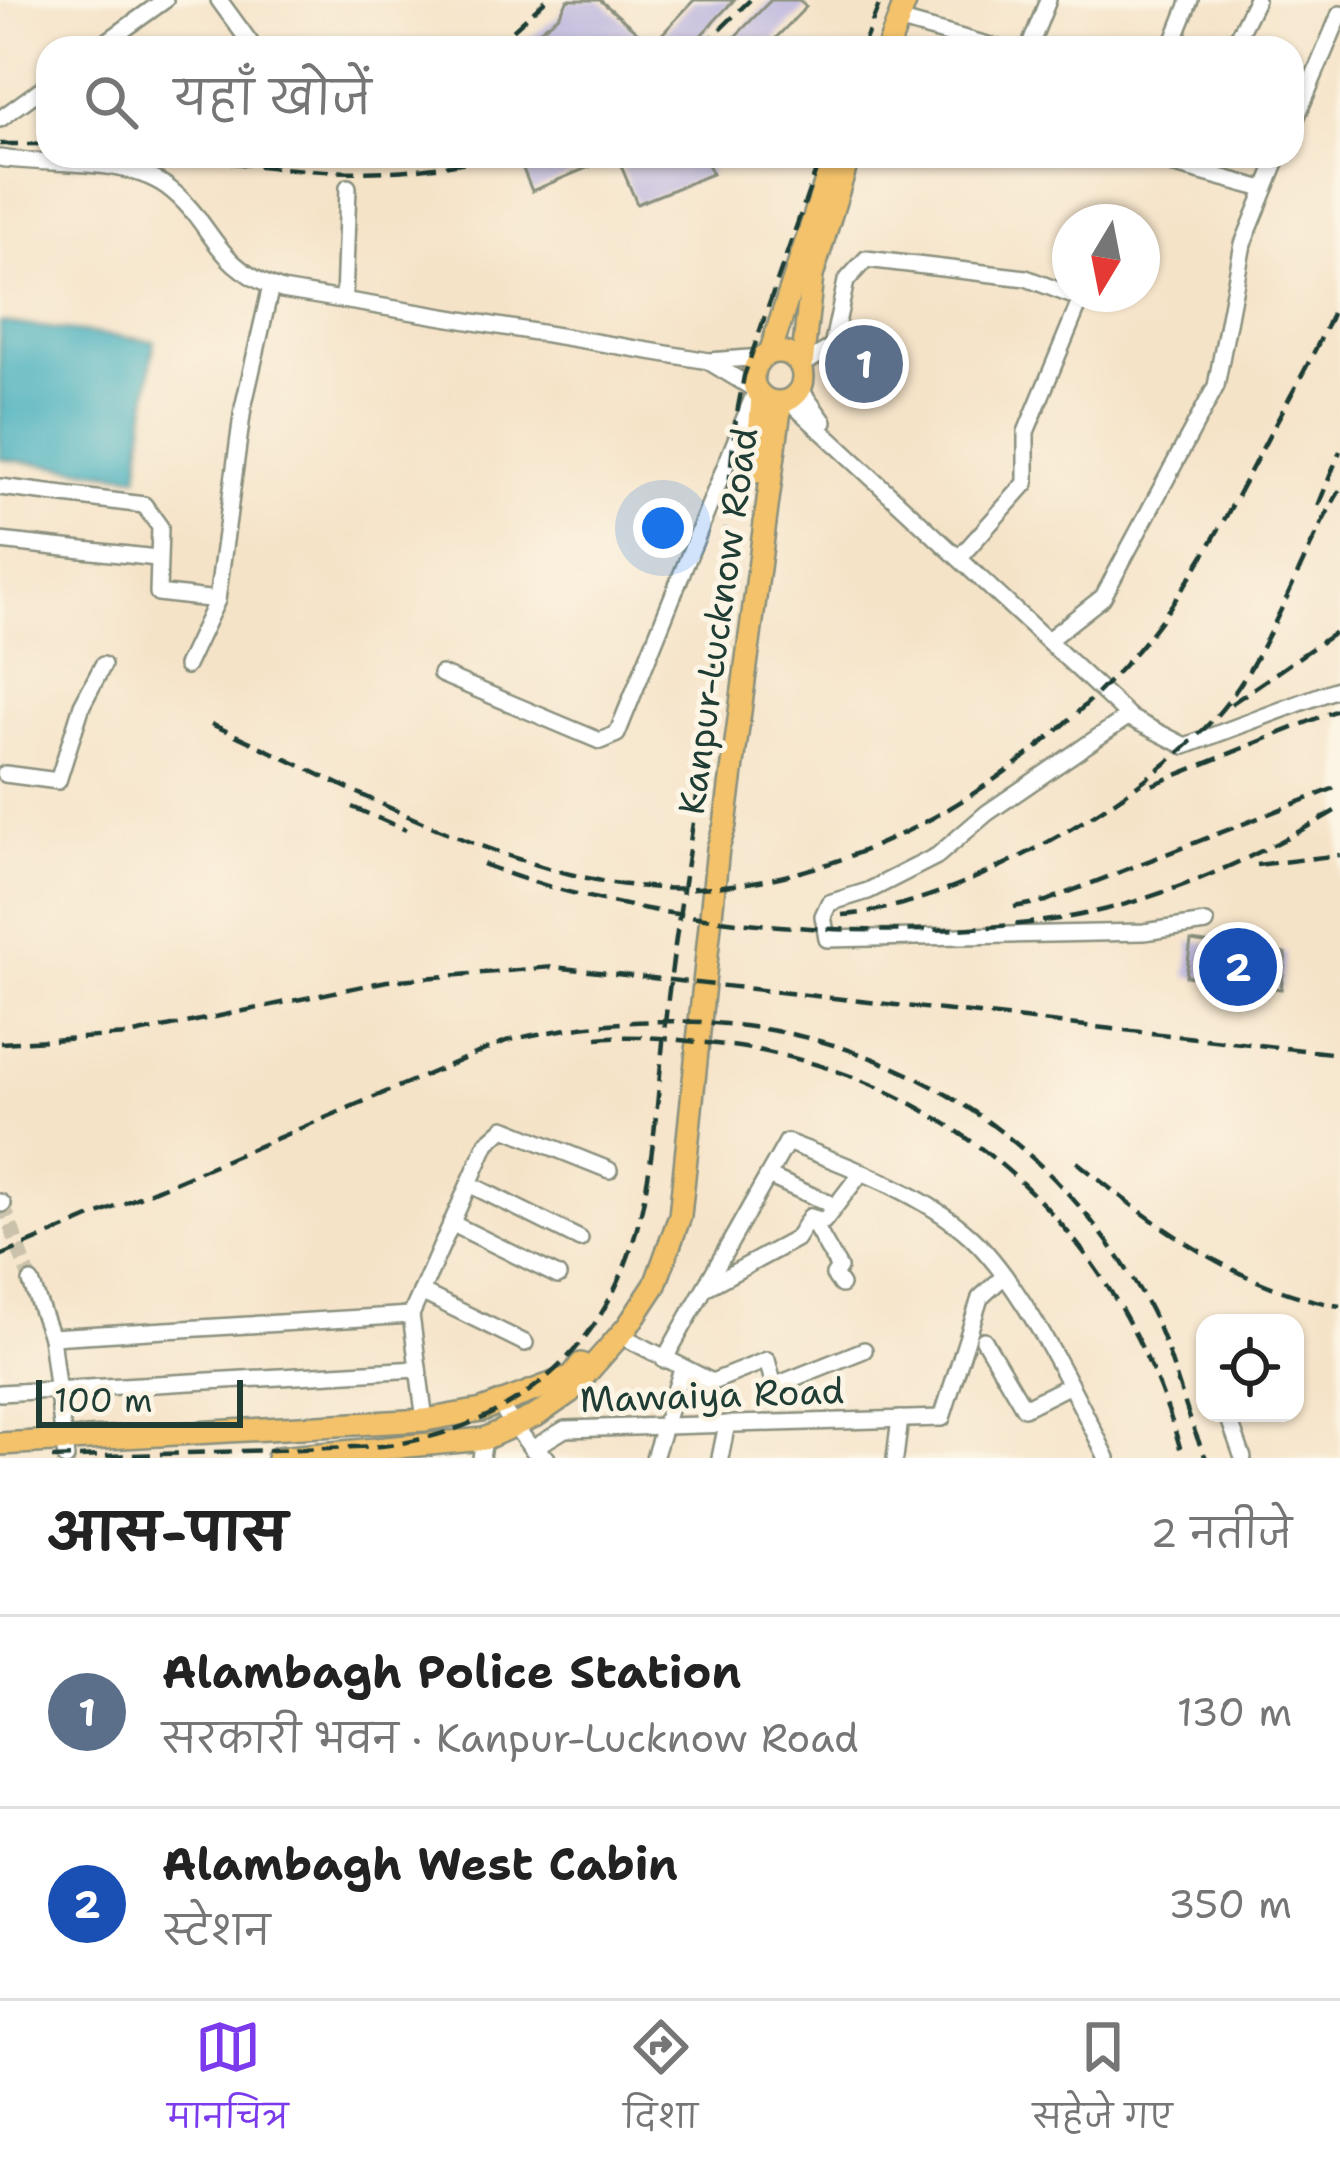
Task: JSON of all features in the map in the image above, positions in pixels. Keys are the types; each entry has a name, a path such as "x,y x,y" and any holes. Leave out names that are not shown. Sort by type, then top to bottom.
{"main road":[{"path":"881,36 899,7"},
{"path":"891,36 899,7"},
{"name":"Kanpur-Lucknow Road","path":"777,396 754,369 766,355 830,168"},
{"name":"Kanpur-Lucknow Road","path":"687,1109 718,848 713,821 777,396 802,365 812,276 845,168"},
{"path":"766,355 788,354 802,365"},
{"path":"278,1458 482,1448 570,1392 620,1335 670,1252 689,1135 687,1109"},
{"path":"0,1444 64,1449 425,1420 498,1403 572,1376 644,1278 660,1244 677,1130 687,1109"}],"street":[{"path":"115,36 165,0"},
{"path":"219,0 245,36"},
{"path":"1034,36 1048,0"},
{"path":"1166,0 1189,3 1176,36"},
{"path":"1238,36 1256,0"},
{"path":"899,7 969,36"},
{"path":"1304,100 1340,14"},
{"path":"0,118 36,94"},
{"path":"0,158 36,162"},
{"path":"96,168 134,172 167,187 229,263 271,286 709,361 766,355"},
{"path":"1186,168 1264,189"},
{"path":"1048,640 1102,596 1216,386 1243,244 1274,168"},
{"path":"344,300 348,187"},
{"path":"802,365 832,347 846,281 866,259 1026,278 1081,299 1026,432 1026,483 959,558"},
{"path":"186,666 218,600 243,408 271,286"},
{"path":"709,361 777,396 840,444 1129,716 1185,746 1340,688"},
{"path":"441,674 600,741 617,734 740,420 777,396"},
{"path":"0,487 143,505 160,527 158,593 218,600"},
{"path":"0,541 157,558"},
{"path":"5,774 58,781 82,705 103,665"},
{"path":"1129,716 987,813 938,856 868,891 830,903 823,916 827,939 1144,932 1206,923"},
{"path":"425,1420 411,1316 487,1142 504,1128 609,1170"},
{"path":"664,1360 788,1142 861,1173 972,1238 1070,1385 1107,1458"},
{"path":"810,1217 824,1221 861,1173"},
{"path":"768,1176 836,1206"},
{"path":"469,1184 580,1239"},
{"path":"705,1288 796,1239 810,1217"},
{"path":"810,1217 839,1268 834,1275 841,1286"},
{"path":"451,1223 558,1276"},
{"name":"Mawaiya Road","path":"540,1454 566,1430 942,1418 980,1298 1001,1278"},
{"path":"31,1282 52,1337 64,1449"},
{"path":"421,1292 525,1342"},
{"path":"52,1337 411,1316"},
{"path":"620,1335 712,1382 767,1360 774,1386 864,1350"},
{"path":"983,1340 1024,1408 1070,1385"},
{"path":"0,1393 418,1369"},
{"path":"654,1458 660,1426 682,1369"},
{"path":"498,1403 540,1454"},
{"path":"896,1458 900,1419"},
{"path":"1230,1422 1243,1458"},
{"path":"720,1458 727,1424"}],"water":[{"path":"0,322 154,341 138,476 0,459"}],"building":[{"path":"568,0 600,0 642,36 532,36 559,16"},
{"path":"694,0 734,0 700,36 660,36"},
{"path":"771,0 799,0 806,7 778,36 736,36"},
{"path":"523,168 587,168 532,191"},
{"path":"622,168 710,168 712,174 637,204"},
{"path":"1191,941 1286,954 1281,989 1186,976"}],"tunnel":[{"path":"3,1204 31,1282"}],"railway":[{"path":"506,36 546,0"},
{"path":"713,36 750,0"},
{"path":"867,36 881,0"},
{"path":"0,144 36,144"},
{"path":"288,168 375,172 422,168"},
{"path":"52,1458 381,1446 451,1431 514,1401 542,1381 590,1331 609,1300 636,1231 651,1156 672,967 712,690 736,418 744,376 817,168"},
{"path":"211,724 431,826 547,868 604,881 660,888 728,886 794,874 859,853 981,789 1036,748 1133,655 1208,547 1308,364 1340,294"},
{"path":"1318,506 1340,451"},
{"path":"842,915 887,908 990,871 1095,814 1184,748 1217,715 1253,663 1340,490"},
{"path":"1231,704 1340,629"},
{"path":"1152,785 1340,709"},
{"path":"1014,907 1046,901 1340,786"},
{"path":"352,807 406,830"},
{"path":"483,864 546,886 694,917 852,930 1003,926 1070,917 1176,888 1244,860 1340,808"},
{"path":"1257,865 1340,855"},
{"path":"0,1043 129,1035 387,981 553,967 1340,1054"},
{"path":"0,1256 506,1041 602,1025 695,1022 785,1033 870,1058 949,1096 1022,1149 1087,1215 1143,1296 1206,1458"},
{"path":"597,1038 692,1041 808,1062 885,1090 955,1130 1017,1179 1072,1237 1118,1303 1155,1377 1183,1458"},
{"path":"1077,1162 1168,1231 1233,1270 1303,1298 1340,1306"}],"place":[{"name":"Alambagh Police Station","path":"864,364"},
{"name":"Alambagh West Cabin","path":"1238,967"}]}
